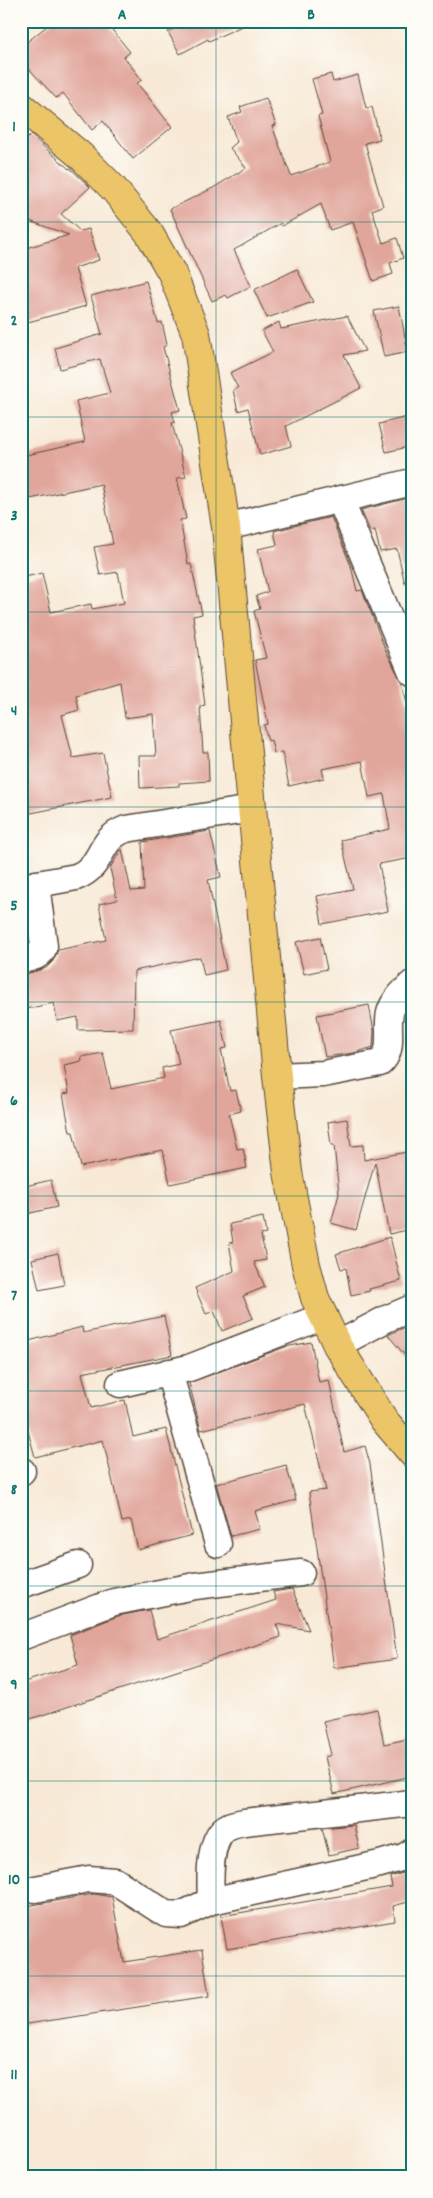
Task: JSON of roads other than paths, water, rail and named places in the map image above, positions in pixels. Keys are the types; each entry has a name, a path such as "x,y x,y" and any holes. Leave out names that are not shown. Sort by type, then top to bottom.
{"highway":[{"path":"21,106 82,156 113,188 150,233 172,273 196,334 226,527 277,1076 288,1172 306,1265 315,1298 337,1345 384,1420 412,1453"}],"street":[{"path":"226,527 412,482"},
{"path":"340,499 412,672"},
{"path":"21,960 37,956 44,946 29,886 85,874 98,861 104,845 110,837 126,829 252,809"},
{"path":"277,1076 323,1074 380,1063 388,1053 390,1012 399,996 412,984"},
{"path":"337,1345 386,1319 412,1308"},
{"path":"120,1384 189,1368 324,1316"},
{"path":"169,1372 218,1544"},
{"path":"21,1584 78,1565"},
{"path":"21,1638 114,1602 194,1586 301,1573"},
{"path":"211,1900 210,1876 215,1841 227,1826 244,1822 412,1803"},
{"path":"35,1889 89,1879 115,1881 166,1914 181,1915 211,1900 380,1864 404,1857 412,1852"}]}
